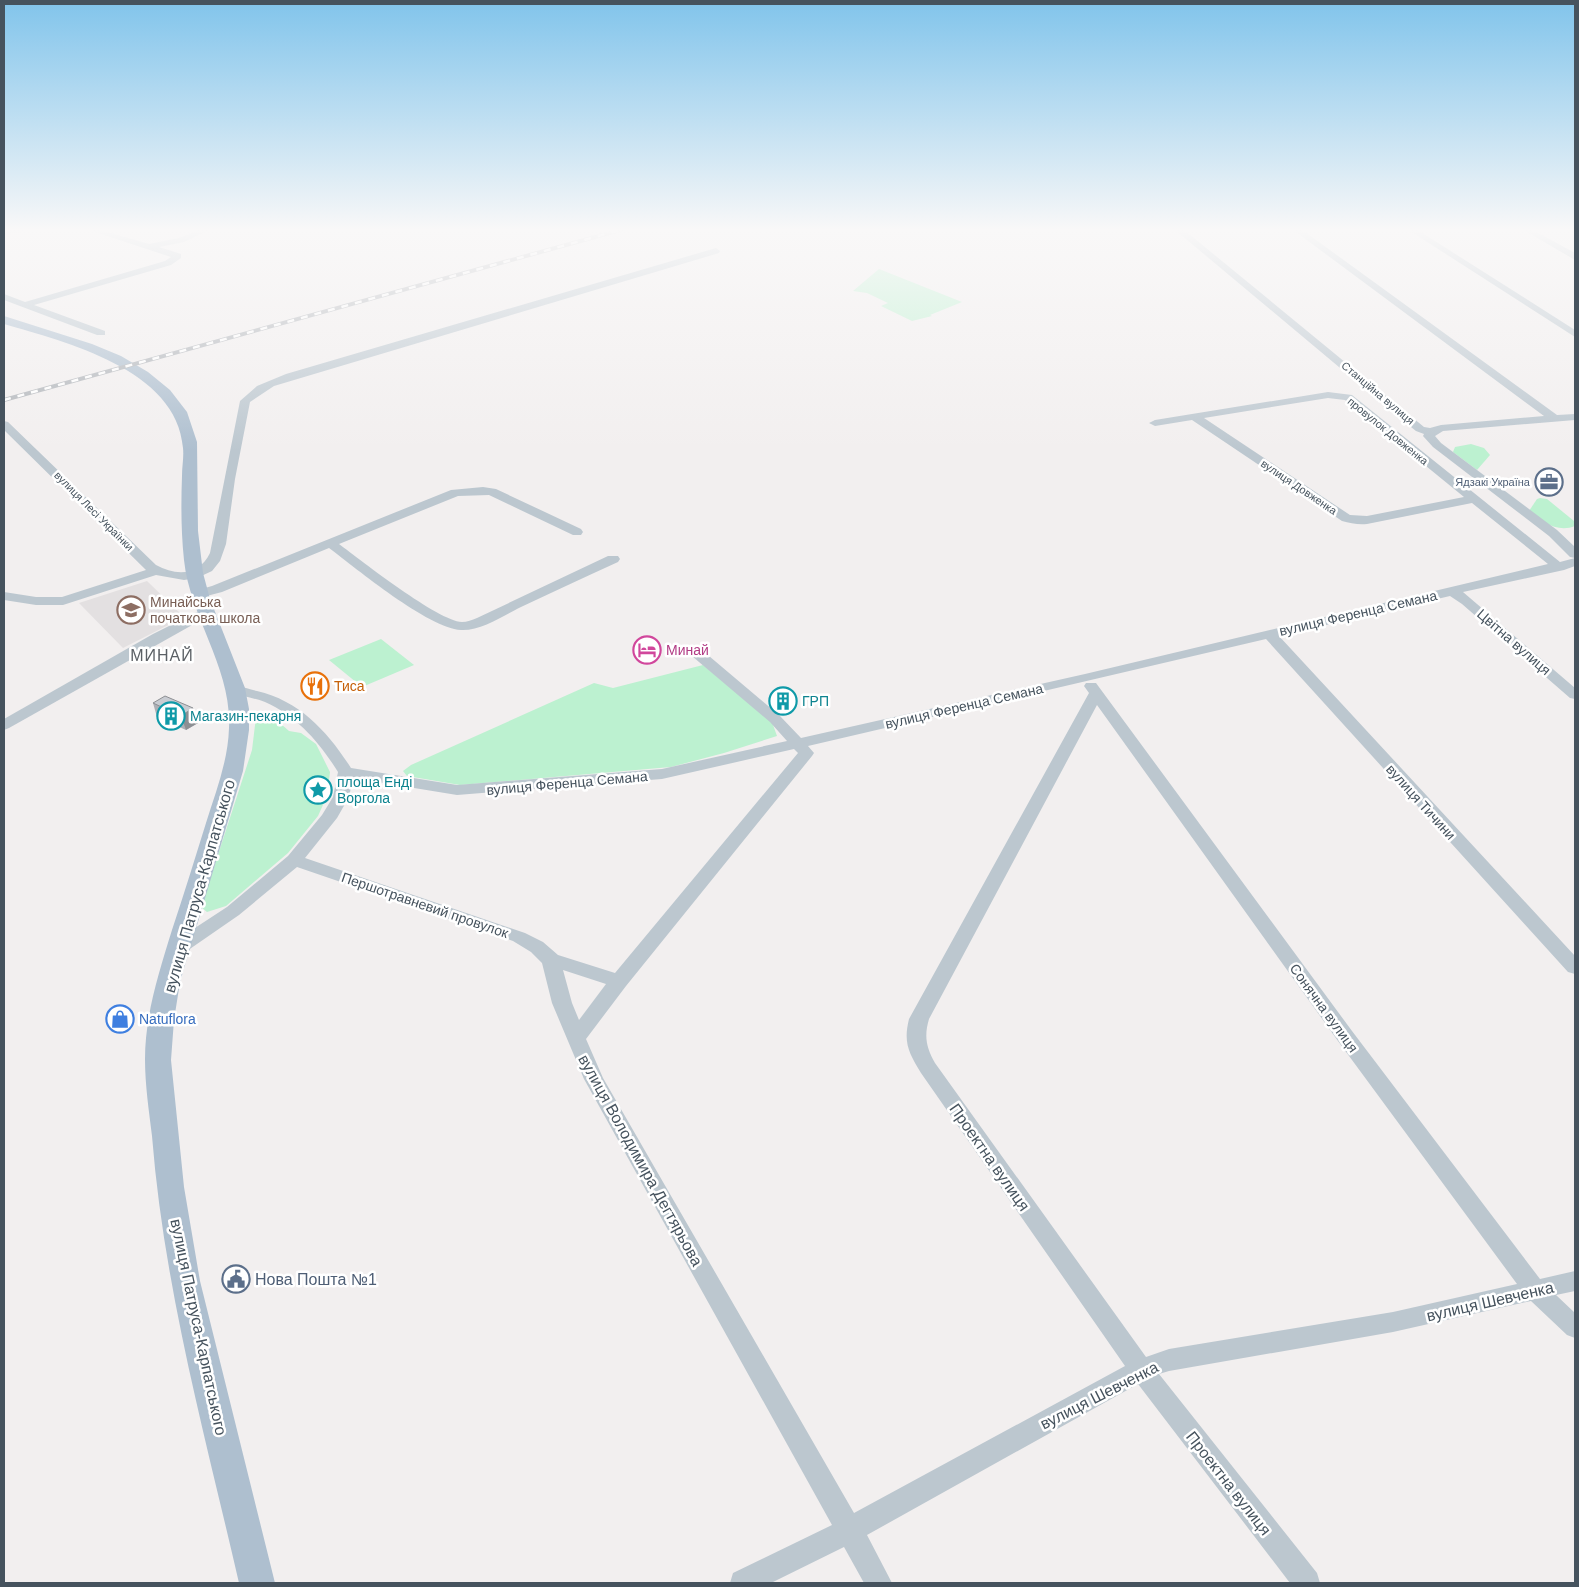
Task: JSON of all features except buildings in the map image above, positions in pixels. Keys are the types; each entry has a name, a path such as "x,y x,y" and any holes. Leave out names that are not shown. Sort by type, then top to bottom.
{"main road":[{"path":"4,320 98,351 139,372 164,393 175,406 185,422 190,443 191,537 194,576 205,612 236,690"},
{"name":"вулиця Патруса-Карпатського","path":"236,690 240,719 238,752 168,982 158,1060 170,1187 186,1281 257,1583"}],"street":[{"path":"20,303 101,333"},
{"path":"25,305 32,303"},
{"path":"4,596 36,601 63,601 157,572 175,576 194,576 213,562 220,544 230,478 245,401 250,395 277,382 320,368 540,303"},
{"name":"Станційна вулиця","path":"1268,303 1420,429 1430,432 1428,436 1437,445 1553,533 1575,554"},
{"path":"1398,303 1554,418"},
{"path":"1527,303 1575,334"},
{"name":"провулок Довженка","path":"1155,423 1328,395 1348,397 1559,567"},
{"name":"вулиця Довженка","path":"1195,417 1346,518 1358,521 1367,520 1445,503 1473,499"},
{"path":"1430,432 1441,428 1575,417"},
{"name":"вулиця Лесі Українки","path":"4,424 157,572"},
{"path":"199,594 217,589 455,493 480,490 495,493 577,532"},
{"path":"331,544 424,609 456,626 468,626 485,619 613,559"},
{"name":"вулиця Ференца Семана","path":"346,772 445,789 474,790 643,777 1090,685 1269,634 1575,562"},
{"name":"Цвітна вулиця","path":"1452,591 1467,601 1575,695"},
{"path":"4,725 205,612"},
{"name":"вулиця Тичини","path":"1269,634 1575,967"},
{"path":"691,648 776,719 799,744"},
{"name":"Сонячна вулиця","path":"1090,685 1345,1036 1536,1291 1575,1328"},
{"name":"Проектна вулиця","path":"1090,685 919,1019 914,1034 916,1049 1141,1370 1307,1583"},
{"path":"178,948 233,912 294,860 329,818 341,797 346,772 330,747 303,719 270,699 236,690"},
{"name":"вулиця Володимира Дегтярьова","path":"799,744 806,753 619,981 576,1038 598,1087 879,1583"},
{"name":"Першотравневий провулок","path":"294,860 519,937 537,947 551,960 619,981"},
{"path":"551,960 562,1003 576,1038"},
{"name":"вулиця Шевченка","path":"743,1583 850,1530 1141,1370 1169,1360 1393,1322 1575,1281"}],"shaded area":[{"name":"Минайська початкова школа","path":"147,581 184,617 123,648 79,603"}],"green space":[{"path":"888,303 959,303 930,315 932,316 912,321 881,306"},
{"path":"1471,444 1484,448 1490,455 1477,470 1453,452 1455,447"},
{"path":"1537,499 1547,499 1574,521 1575,526 1569,528 1556,527 1544,522 1529,511"},
{"path":"381,639 414,665 362,687 329,660"},
{"path":"703,665 772,722 777,736 671,767 460,785 407,776 403,771 411,765 594,683 613,688"},
{"path":"272,716 289,731 301,733 316,744 330,772 327,796 318,816 288,853 226,906 207,912 201,907 252,750 256,717"}],"railway":[{"path":"4,400 355,303"}],"place":[{"name":"Ядзакі Україна","path":"1549,482"},
{"name":"Минайська початкова школа","path":"131,610"},
{"name":"Минай","path":"647,650"},
{"name":"Тиса","path":"315,686"},
{"name":"ГРП","path":"783,701"},
{"name":"Магазин-пекарня","path":"171,716"},
{"name":"площа Енді Воргола","path":"318,790"},
{"name":"Natuflora","path":"120,1019"},
{"name":"Нова Пошта №1","path":"236,1279"}],"district":[{"name":"МИНАЙ","path":"162,655"}]}
